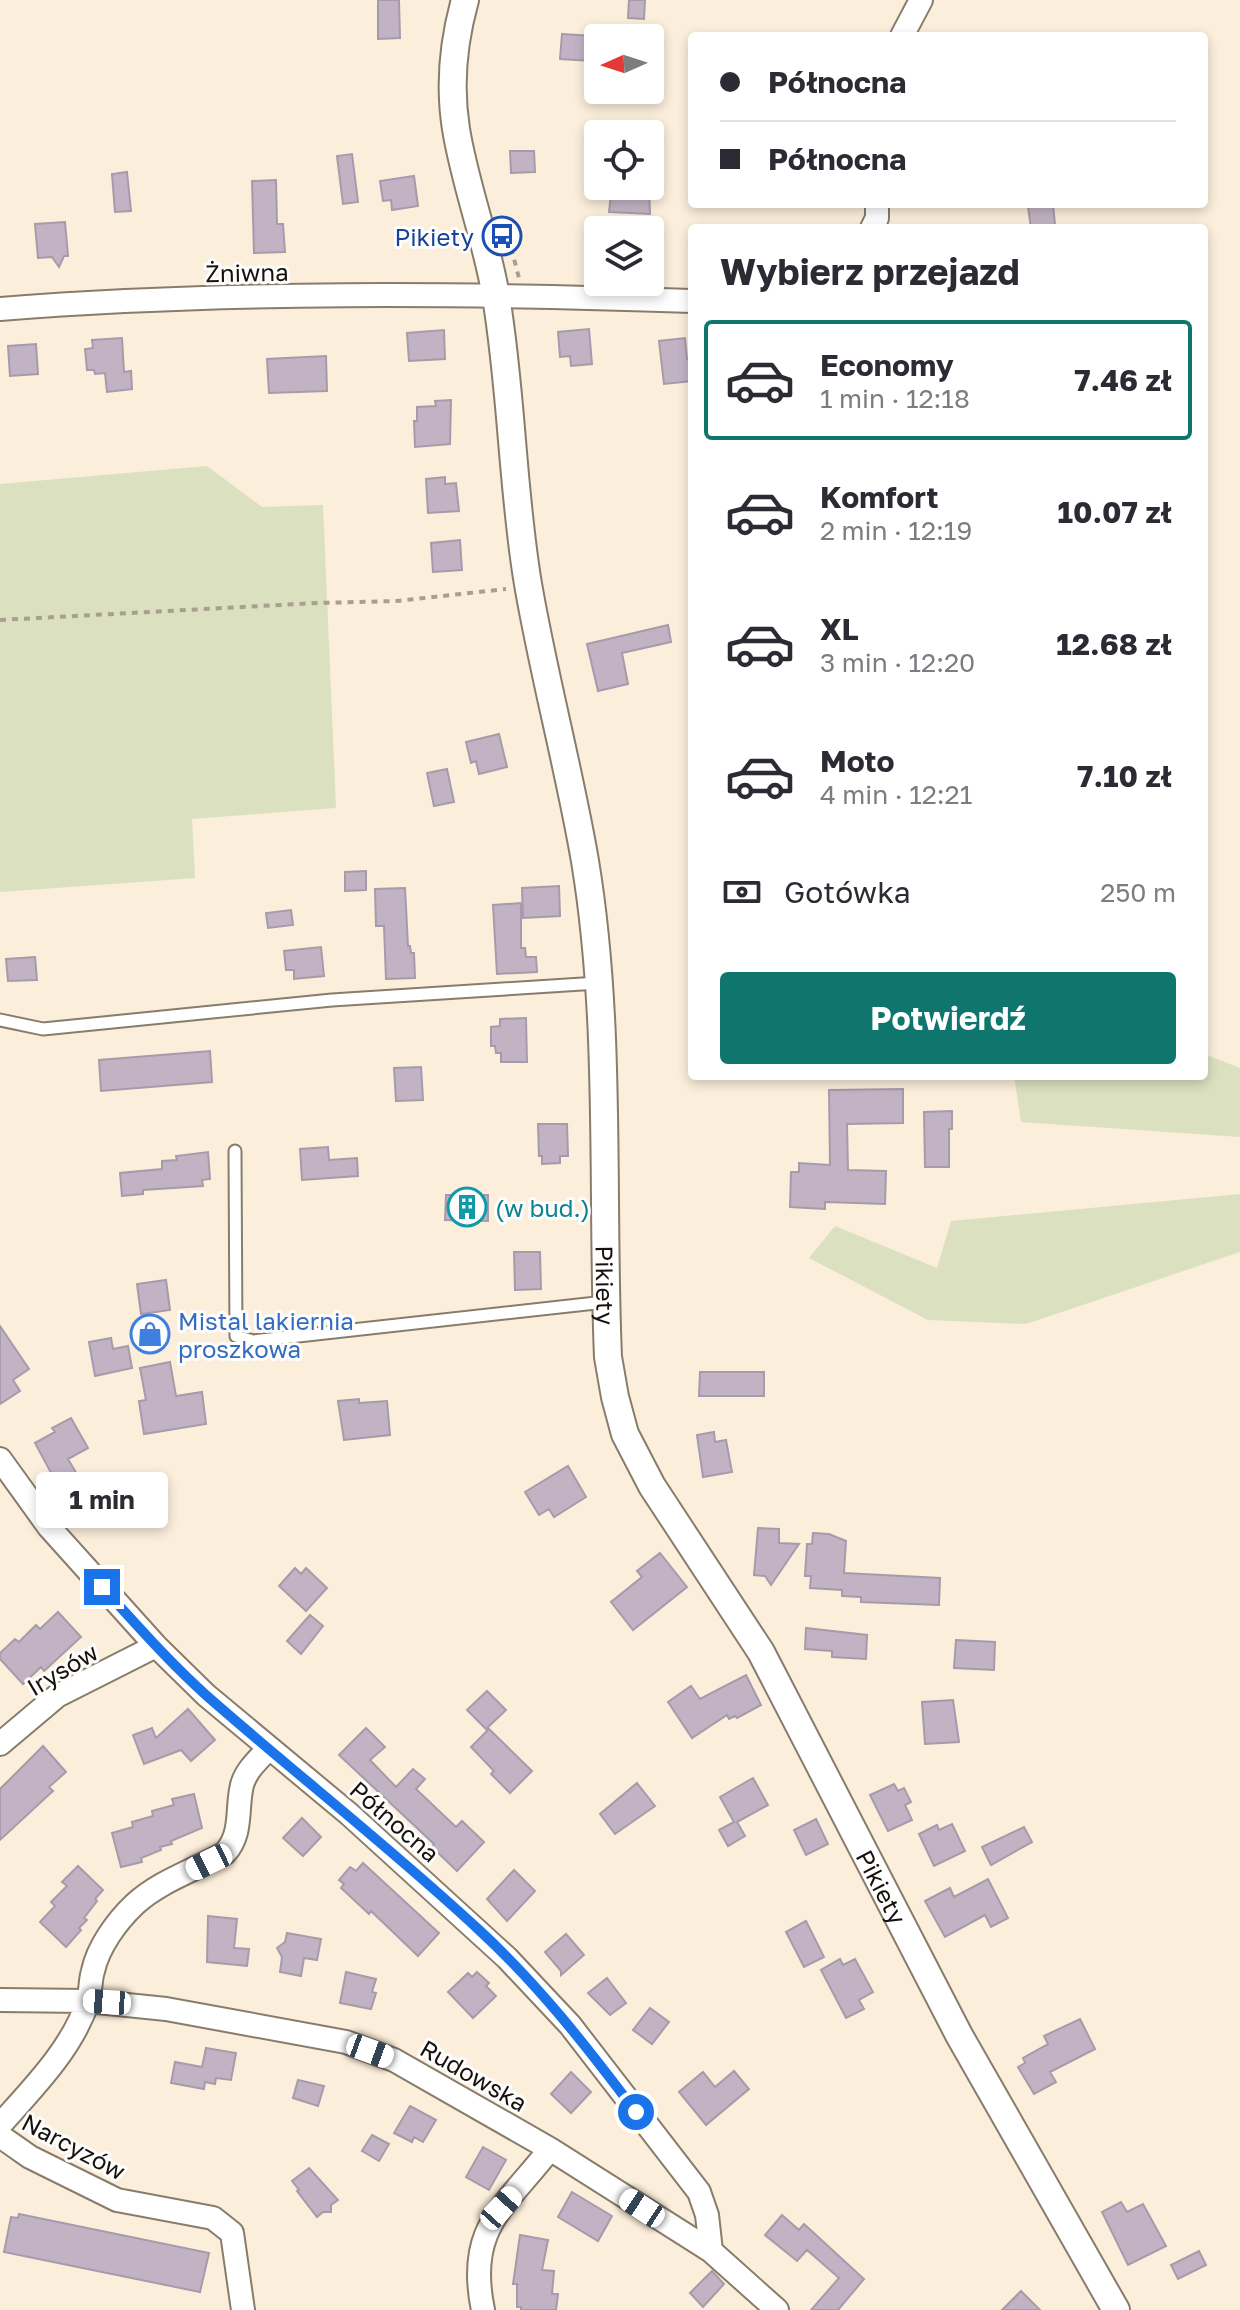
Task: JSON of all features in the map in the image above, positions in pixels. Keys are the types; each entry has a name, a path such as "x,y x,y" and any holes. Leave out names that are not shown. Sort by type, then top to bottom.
{"street":[{"name":"Pikiety","path":"465,0 456,34 453,67 456,131 496,297 518,517 529,587 584,859 598,983 608,1357 625,1434 652,1486 761,1652 945,2008 1116,2310"},
{"path":"904,32 921,0"},
{"name":"Żniwna","path":"0,309 110,301 343,296 688,301"},
{"name":"Północna","path":"3,1467 49,1527 156,1646 206,1695 349,1814 479,1930 570,2025 699,2192 707,2215 711,2251"},
{"name":"Irysów","path":"0,1744 57,1696 156,1646"},
{"path":"0,2125 44,2076 67,2041 88,2001 97,1955 120,1921 135,1904 154,1890 225,1853 233,1844 238,1830 243,1784 249,1769 269,1748"},
{"name":"Rudowska","path":"0,2000 88,2001 166,2009 346,2042 394,2060 550,2149 711,2251 777,2310"},
{"name":"Narcyzów","path":"0,2136 30,2157 117,2200 213,2218 232,2233 243,2310"},
{"path":"483,2310 479,2277 482,2240 501,2208 550,2149"}],"lane":[{"path":"0,1020 43,1029 332,1000 598,983"},
{"path":"235,1151 236,1336 253,1341 606,1302"}],"path":[{"path":"502,218 508,231 523,297"},
{"path":"0,620 397,601 529,587"}],"green space":[{"path":"207,466 262,507 323,505 336,808 192,819 195,878 0,892 0,484"},
{"path":"1208,1056 1240,1068 1240,1137 1021,1122 1015,1080 1208,1080"},
{"path":"1240,1194 1240,1252 1026,1324 928,1320 809,1258 835,1226 937,1268 951,1221"}],"building":[{"path":"378,0 399,0 400,38 378,39"},
{"path":"629,0 645,0 644,19 628,18"},
{"path":"562,34 584,35 584,60 560,59"},
{"path":"510,151 534,151 535,172 511,173"},
{"path":"352,154 358,202 343,204 337,156"},
{"path":"127,172 131,211 115,212 112,174"},
{"path":"414,176 418,206 392,210 391,200 383,201 380,181"},
{"path":"276,180 277,224 283,224 285,252 254,253 252,181"},
{"path":"610,200 650,200 650,214 609,212"},
{"path":"1028,208 1053,208 1055,224 1030,224"},
{"path":"65,222 68,256 64,256 59,267 52,257 38,258 35,224"},
{"path":"589,329 592,364 571,366 570,356 560,357 558,332"},
{"path":"444,330 445,359 409,361 407,333"},
{"path":"122,338 124,372 131,371 132,389 107,392 105,373 95,374 94,370 87,370 85,349 93,348 92,340"},
{"path":"685,338 688,381 664,384 659,341"},
{"path":"36,344 38,374 10,376 8,346"},
{"path":"326,356 327,391 269,393 267,359"},
{"path":"451,400 450,444 415,447 417,407 436,406 435,401"},
{"path":"445,477 445,484 456,483 459,511 428,513 426,479"},
{"path":"460,540 462,570 433,572 431,543"},
{"path":"668,625 671,642 622,653 628,684 598,691 587,644"},
{"path":"499,734 507,767 479,774 476,761 471,763 466,742"},
{"path":"447,769 454,802 434,806 427,773"},
{"path":"366,871 366,890 345,891 345,872"},
{"path":"559,886 560,916 523,918 522,888"},
{"path":"405,888 408,946 414,953 415,978 386,979 384,926 376,926 375,889"},
{"path":"521,903 521,948 525,948 526,957 536,957 537,972 497,974 493,905"},
{"path":"291,910 293,925 268,928 266,913"},
{"path":"321,947 324,976 294,979 294,970 286,970 284,951"},
{"path":"35,957 37,980 8,981 6,959"},
{"path":"526,1018 527,1062 501,1062 501,1053 496,1053 495,1046 491,1046 491,1027 500,1026 500,1019"},
{"path":"210,1051 212,1082 101,1091 99,1060"},
{"path":"421,1067 423,1100 396,1101 394,1068"},
{"path":"903,1089 903,1123 847,1124 848,1170 886,1171 885,1204 825,1202 825,1209 790,1207 791,1172 799,1172 799,1163 830,1165 829,1090"},
{"path":"952,1111 949,1167 925,1167 924,1112"},
{"path":"538,1124 567,1124 568,1156 560,1156 560,1163 542,1164"},
{"path":"328,1147 329,1160 357,1158 358,1176 302,1180 300,1149"},
{"path":"208,1152 210,1179 202,1180 203,1186 143,1190 143,1194 122,1196 120,1173 162,1169 162,1161"},
{"name":"(w bud.)","path":"446,1195 488,1195 488,1221 445,1220"},
{"path":"514,1252 540,1252 541,1289 515,1290"},
{"path":"166,1280 170,1310 141,1314 137,1284"},
{"path":"0,1326 29,1369 13,1380 20,1391 0,1404"},
{"path":"111,1338 113,1349 128,1346 132,1368 95,1376 89,1342"},
{"path":"170,1362 176,1396 202,1392 206,1424 144,1434 139,1401 146,1400 140,1368"},
{"path":"700,1372 764,1372 764,1396 699,1396"},
{"path":"359,1399 359,1403 387,1401 390,1435 344,1440 338,1401"},
{"path":"71,1418 88,1448 68,1459 84,1486 64,1497 35,1443 55,1432 52,1428"},
{"path":"714,1432 715,1442 726,1440 732,1472 703,1477 697,1435"},
{"path":"568,1466 586,1497 554,1517 549,1509 539,1515 525,1492"},
{"path":"758,1528 779,1529 779,1543 799,1544 771,1585 765,1576 754,1575"},
{"path":"813,1533 829,1534 846,1541 844,1573 940,1578 939,1605 861,1602 861,1597 842,1596 842,1590 810,1588 811,1576 805,1576 807,1544 812,1544"},
{"path":"660,1553 687,1587 633,1630 611,1602 642,1577 637,1571"},
{"path":"295,1568 301,1574 306,1568 327,1588 306,1611 279,1586"},
{"path":"58,1612 81,1637 44,1671 41,1667 23,1684 0,1659 0,1653 15,1639 19,1642 36,1625 40,1629"},
{"path":"310,1615 323,1626 301,1654 287,1641"},
{"path":"806,1628 867,1635 866,1659 832,1657 832,1651 805,1649"},
{"path":"956,1640 995,1642 994,1670 954,1668"},
{"path":"746,1675 761,1705 737,1718 729,1719 727,1715 692,1738 668,1702 691,1686 700,1699"},
{"path":"487,1691 506,1710 486,1729 467,1710"},
{"path":"953,1700 959,1742 925,1744 922,1702"},
{"path":"188,1709 215,1740 191,1761 181,1750 144,1764 133,1735 152,1728 156,1738"},
{"path":"366,1728 385,1747 370,1760 396,1787 413,1769 425,1779 416,1789 456,1827 462,1821 484,1842 457,1871 432,1847 434,1844 339,1755"},
{"path":"489,1729 532,1771 510,1793 471,1747"},
{"path":"43,1746 66,1772 49,1787 53,1791 0,1840 0,1789"},
{"path":"753,1778 768,1805 737,1822 745,1836 728,1846 719,1830 734,1822 720,1797"},
{"path":"637,1783 655,1806 615,1834 600,1814"},
{"path":"894,1784 898,1791 904,1788 911,1802 905,1805 912,1820 888,1831 870,1795"},
{"path":"194,1794 202,1828 160,1847 161,1850 141,1858 142,1862 121,1867 112,1833 133,1827 132,1822 153,1816 152,1811 174,1805 172,1799"},
{"path":"302,1818 321,1837 303,1856 283,1838"},
{"path":"816,1819 828,1844 806,1855 794,1830"},
{"path":"952,1824 965,1851 934,1866 919,1834 937,1825 939,1830"},
{"path":"1024,1827 1032,1842 991,1865 982,1847"},
{"path":"363,1863 439,1933 418,1956 371,1911 369,1914 341,1888 344,1884 339,1880 350,1867 356,1871"},
{"path":"78,1866 103,1890 84,1918 87,1920 79,1928 81,1930 66,1947 40,1922 55,1906 51,1902 67,1886 62,1882"},
{"path":"514,1870 535,1891 507,1921 487,1899"},
{"path":"988,1879 1008,1918 991,1927 985,1915 945,1937 925,1901 950,1888 954,1897"},
{"path":"208,1916 237,1919 234,1948 249,1949 247,1966 207,1962"},
{"path":"806,1921 824,1957 804,1967 786,1932"},
{"path":"287,1933 321,1939 317,1960 304,1958 301,1976 280,1972 282,1957 277,1948 285,1942"},
{"path":"566,1934 584,1955 561,1975 545,1952"},
{"path":"840,1959 843,1965 855,1959 873,1992 859,2000 864,2009 846,2018 821,1970"},
{"path":"346,1972 376,1979 371,2009 340,2003"},
{"path":"477,1972 489,1983 486,1986 496,1996 473,2018 448,1992 468,1973 472,1977"},
{"path":"607,1978 626,2003 610,2015 588,1993"},
{"path":"650,2008 669,2022 652,2044 633,2030"},
{"path":"1080,2019 1095,2049 1050,2072 1056,2082 1034,2094 1018,2067 1025,2063 1023,2058 1048,2044 1044,2036"},
{"path":"206,2048 236,2053 231,2080 216,2078 215,2084 205,2082 204,2089 171,2083 175,2062 202,2067"},
{"path":"734,2071 749,2089 706,2125 679,2092 703,2072 715,2087"},
{"path":"571,2072 591,2092 571,2113 551,2094"},
{"path":"298,2080 324,2086 318,2106 293,2098"},
{"path":"410,2106 436,2120 423,2142 414,2137 412,2142 394,2133"},
{"path":"372,2135 389,2144 379,2161 362,2151"},
{"path":"483,2147 506,2160 489,2190 466,2177"},
{"path":"309,2168 338,2200 331,2205 331,2212 323,2212 317,2217 292,2181"},
{"path":"572,2192 612,2216 598,2241 558,2217"},
{"path":"1121,2202 1127,2212 1143,2204 1166,2246 1128,2265 1102,2212"},
{"path":"19,2214 209,2253 200,2292 4,2252 11,2217 18,2218"},
{"path":"782,2215 799,2230 804,2224 864,2279 838,2310 811,2310 839,2278 807,2250 797,2261 765,2235"},
{"path":"520,2235 548,2240 542,2270 554,2271 552,2294 558,2294 556,2310 521,2310 517,2307 517,2284 513,2284"},
{"path":"1199,2251 1206,2265 1178,2279 1171,2265"},
{"path":"712,2271 724,2284 703,2307 690,2293"},
{"path":"1021,2291 1040,2310 1002,2310"}],"place":[{"name":"Pikiety","path":"502,236"},
{"name":"(w bud.)","path":"467,1207"},
{"name":"Mistal lakiernia proszkowa","path":"150,1334"}],"route":[{"path":"102,1587 206,1695 349,1814 479,1930 570,2025 636,2112"}]}
